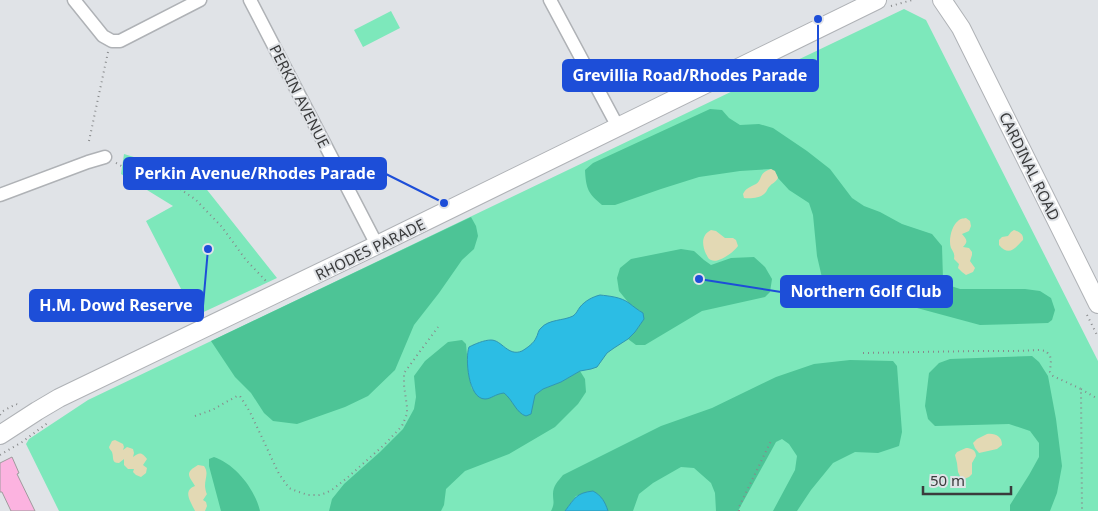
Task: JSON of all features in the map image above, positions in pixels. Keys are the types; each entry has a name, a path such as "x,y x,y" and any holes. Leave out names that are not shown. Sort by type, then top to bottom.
{"main road":[{"name":"RHODES PARADE","path":"0,435 59,398 377,245 877,0"},
{"name":"CARDINAL ROAD","path":"942,0 961,28 1098,304"},
{"name":"CARDINAL ROAD","path":"952,0 961,28"}],"street":[{"path":"74,0 103,36 115,41 124,40 200,0"},
{"name":"PERKIN AVENUE","path":"250,0 377,245"},
{"path":"550,0 618,127"},
{"path":"0,195 105,157"}],"path":[{"path":"89,141 108,52"},
{"path":"105,157 156,185 180,189 195,200 222,227 246,260 268,283"},
{"path":"195,416 240,396 250,412 284,482 290,488 308,495 326,494 359,468 402,426 407,414 404,373 438,327"},
{"path":"863,353 1046,351 1050,356 1050,372 1053,376 1098,399"},
{"path":"1081,389 1082,511"},
{"path":"0,415 3,411 16,404 22,406"},
{"path":"739,511 757,468 771,441"}],"green space":[{"path":"904,9 926,20 1098,361 1098,511 59,511 26,444 29,439 88,400"},
{"path":"391,11 400,28 363,47 354,30"},
{"path":"710,109 722,110 729,118 740,125 759,124 773,128 830,169 852,198 864,206 902,224 932,234 942,246 943,279 948,285 960,289 1025,289 1040,291 1051,298 1055,310 1052,320 1048,323 980,325 917,308 872,301 839,291 823,282 817,256 813,215 809,203 789,190 771,169 699,177 615,205 602,205 591,194 586,182 585,170 593,163"},
{"path":"124,154 196,176 277,278 195,316 146,221 173,206 121,174"},
{"path":"471,217 476,226 478,236 474,249 462,260 414,325 395,370 368,396 345,407 297,424 273,421 264,413 251,393 235,377 211,341"},
{"path":"681,249 694,251 711,265 731,258 754,257 765,267 772,279 770,292 765,297 702,311 645,345 636,345 628,339 644,319 640,311 632,307 619,291 617,278 620,268 631,259"},
{"path":"462,340 466,344 472,389 489,398 497,393 504,393 510,398 532,407 535,395 543,389 561,382 580,371 585,379 586,392 578,404 555,427 509,454 465,471 446,489 444,505 441,511 329,511 332,499 344,484 403,429 414,409 416,397 414,376 425,361 448,342"},
{"path":"1032,356 1039,362 1048,376 1062,466 1057,493 1050,511 1010,511 1010,505 1039,457 1039,443 1030,431 1009,424 935,426 928,419 925,406 929,373 939,363 950,359"},
{"path":"850,360 893,361 897,366 902,432 899,446 878,453 855,452 833,463 797,511 773,511 795,470 797,456 789,444 782,439 776,442 738,511 716,511 715,493 711,483 694,468 681,467 653,483 639,494 633,511 608,511 601,497 593,491 576,496 565,511 551,511 554,488 563,475 661,426 712,408 776,377 814,364"},
{"path":"214,457 229,465 243,478 254,494 260,511 221,511 209,466 209,459"}],"sand":[{"path":"771,169 775,171 778,178 765,193 757,197 744,198 745,190 756,184 764,172"},
{"path":"966,218 970,221 971,226 969,231 962,234 966,239 963,247 969,248 972,252 970,261 975,268 973,272 966,275 958,268 959,264 954,259 950,237 956,223 960,219"},
{"path":"711,230 716,231 725,238 733,238 738,246 722,259 710,260 705,251 703,240 705,235"},
{"path":"1014,230 1022,235 1023,240 1012,250 1003,249 999,245 999,240 1002,237 1008,236"},
{"path":"987,434 998,436 1001,439 1002,445 997,449 979,453 973,443"},
{"path":"115,440 123,444 123,450 127,447 133,449 133,457 140,453 145,456 147,459 143,465 147,468 146,473 141,477 133,472 134,469 128,469 124,465 124,459 119,463 114,461 109,447 112,441"},
{"path":"966,448 973,450 976,456 972,463 972,474 964,479 961,478 958,472 955,455"},
{"path":"198,465 204,466 206,471 205,486 207,494 203,500 207,506 205,511 195,511 188,494 191,488 195,486 189,473"}],"water":[{"path":"600,295 626,301 643,313 644,319 635,332 607,353 597,367 580,371 561,382 543,389 535,395 531,414 526,416 520,412 504,393 485,399 479,397 471,385 469,377 467,360 469,347 491,340 513,352 522,351 534,342 539,330 544,325 573,316 584,303"},
{"path":"593,491 603,500 608,511 565,511 579,495"}],"building":[{"path":"12,457 19,473 17,474 35,511 11,511 2,492 0,492 0,463"}],"place":[{"name":"Grevillia Road/Rhodes Parade","path":"818,19"},
{"name":"Perkin Avenue/Rhodes Parade","path":"444,203"},
{"name":"H.M. Dowd Reserve","path":"208,249"},
{"name":"Northern Golf Club","path":"699,279"}]}
